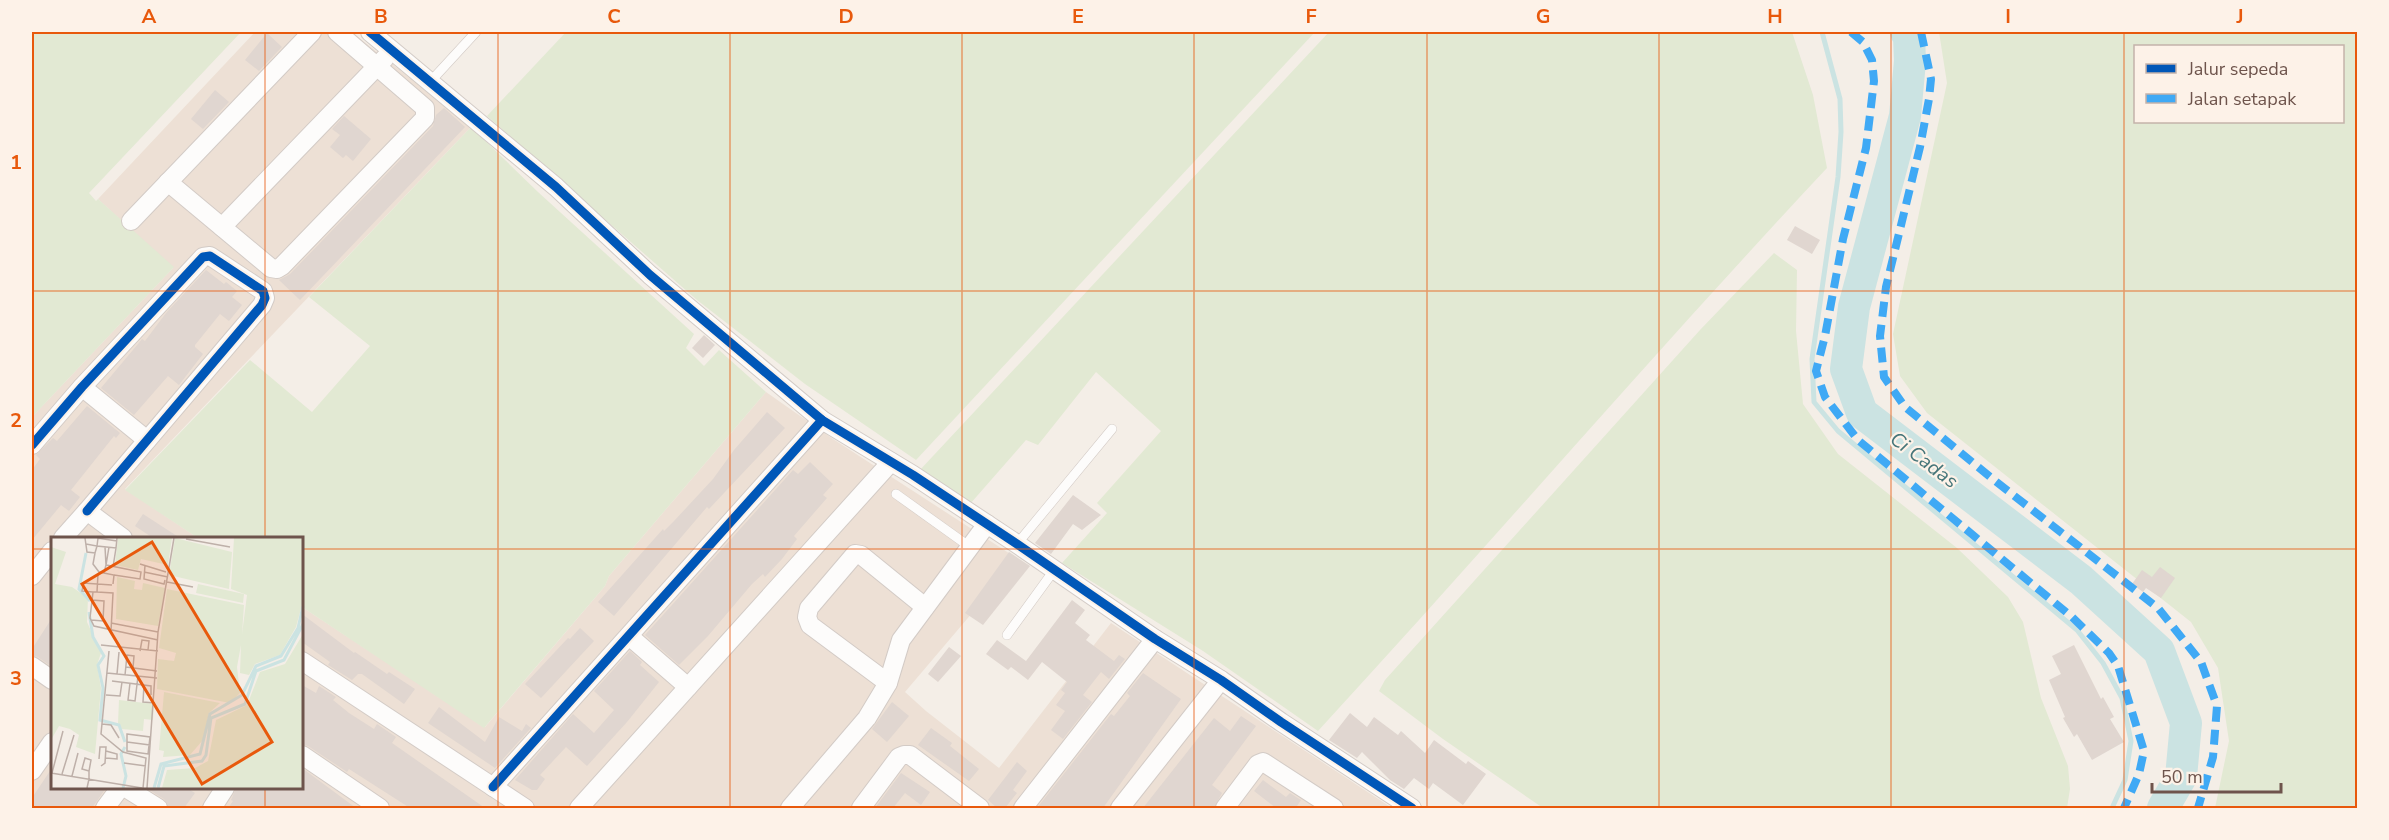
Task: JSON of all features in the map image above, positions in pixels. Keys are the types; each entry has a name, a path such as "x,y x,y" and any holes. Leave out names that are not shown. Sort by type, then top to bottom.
{"street":[{"path":"131,221 312,32"},
{"path":"168,182 272,268 277,269 282,266 425,118 425,108 337,32"},
{"path":"370,32 556,187 651,275 822,420 1017,544 1155,639 1221,680 1412,808"},
{"path":"222,227 392,50"},
{"path":"32,446 82,387 203,257 210,256 263,291 265,298 262,305 64,537"},
{"path":"82,387 147,440"},
{"path":"493,787 822,420"},
{"path":"579,808 891,462"},
{"path":"87,511 122,537"},
{"path":"790,808 867,718 888,683 901,640 987,525"},
{"path":"32,576 51,552"},
{"path":"888,683 810,625 807,617 809,608 855,554 861,555 926,607"},
{"path":"629,636 688,687"},
{"path":"1023,808 1155,639"},
{"path":"303,662 525,808"},
{"path":"32,666 51,679"},
{"path":"1120,808 1221,680"},
{"path":"32,771 51,743"},
{"path":"861,808 899,757 904,755 910,756 980,808"},
{"path":"303,756 381,808"},
{"path":"1225,808 1258,764 1263,762 1334,808"},
{"path":"105,808 119,789"},
{"path":"128,789 158,808"},
{"path":"212,808 224,789"}],"lane":[{"path":"430,82 476,32"},
{"path":"1017,544 1112,429"},
{"path":"896,494 970,547"},
{"path":"1007,635 1055,569"}],"shaded area":[{"path":"255,32 352,32 471,127 125,489 197,537 51,537 51,789 303,789 303,608 485,727 605,586 609,576 766,392 833,439 1018,559 905,692 999,768 1111,623 1392,808 32,808 32,417 173,268 98,199"}],"green space":[{"path":"32,32 241,32 89,193 174,267 32,417"},
{"path":"566,32 1315,32 916,460 805,384 697,300 487,116"},
{"path":"1329,32 1792,32 1813,95 1827,168 1318,731 1203,651 1062,563 1107,513 1097,503 1161,431 1096,372 1038,445 1026,440 970,504 919,471"},
{"path":"1939,32 2357,32 2357,808 2215,808 2229,741 2218,668 2191,622 1927,413 1900,376 1893,334 1947,83"},
{"path":"471,127 538,192 694,334 686,348 704,366 719,350 766,392 609,576 605,586 484,728 303,608 303,537 196,537 125,490 250,360 312,412 370,346 309,297"},
{"path":"1774,253 1797,270 1796,331 1803,404 1838,454 1957,548 2008,597 2023,622 2041,698 2068,766 2070,789 2067,808 1543,808 1443,739 1379,691 1385,680 1700,330"}],"building":[{"path":"267,33 282,47 259,71 245,60"},
{"path":"215,90 229,102 203,129 191,119"},
{"path":"444,108 465,127 300,300 279,280 290,274 433,126 436,115"},
{"path":"344,116 371,139 353,161 346,155 343,158 330,147 340,135 332,129"},
{"path":"1795,226 1820,240 1812,254 1787,240"},
{"path":"206,270 237,291 232,297 242,305 229,321 220,314 195,345 203,354 179,385 168,376 134,415 101,388 142,339 145,341 166,313"},
{"path":"704,335 715,345 703,358 692,348"},
{"path":"87,406 120,433 116,438 114,436 71,490 80,497 69,511 61,505 32,540 32,470 40,459 36,455 53,438 57,441"},
{"path":"767,412 785,428 709,509 707,507 614,616 598,602 663,529 664,531 713,479 734,450"},
{"path":"810,462 833,484 823,495 827,498 794,536 797,539 782,559 765,577 763,574 752,584 708,636 679,665 645,635 793,470 798,474"},
{"path":"1073,495 1101,515 1082,530 1073,524 1051,554 1035,543"},
{"path":"143,514 178,537 152,537 135,526"},
{"path":"1009,552 1030,566 983,625 965,613"},
{"path":"2160,567 2175,578 2161,598 2146,588 2143,592 2132,584 2142,570 2152,577"},
{"path":"1072,600 1085,610 1075,623 1090,635 1086,640 1114,661 1119,655 1125,659 1109,679 1101,672 1083,695 1092,702 1063,739 1051,730 1065,711 1056,705 1065,693 1061,690 1067,682 1042,662 1028,680 1011,667 1008,670 986,654 997,640 1026,661"},
{"path":"303,615 354,653 415,689 404,704 362,674 358,674 352,680 328,665 330,662 303,643"},
{"path":"51,620 51,666 32,655 32,649"},
{"path":"580,628 594,641 541,698 525,684"},
{"path":"2074,645 2101,699 2103,697 2114,717 2110,719 2124,742 2092,760 2077,734 2074,737 2063,718 2065,717 2049,680 2061,674 2052,656"},
{"path":"949,647 961,656 938,682 928,674"},
{"path":"630,651 642,662 640,665 659,682 627,722 587,766 566,747 540,775 545,779 537,790 532,790 515,780 573,714 594,733 614,710 594,691"},
{"path":"1143,673 1181,699 1103,808 1037,808 1111,714 1114,716 1130,696 1127,693"},
{"path":"303,686 316,693 319,686 336,697 333,700 349,713 374,729 377,724 396,737 392,743 485,808 410,808 349,769 347,772 303,744"},
{"path":"892,702 909,716 887,742 872,729"},
{"path":"439,707 485,742 499,717 522,731 526,724 531,728 495,768 428,723"},
{"path":"1350,713 1367,727 1374,717 1398,735 1401,731 1425,753 1434,740 1466,764 1468,761 1486,774 1463,805 1433,783 1429,789 1414,778 1404,789 1390,780 1362,752 1357,758 1329,740"},
{"path":"1241,716 1256,726 1212,785 1222,793 1214,808 1143,808 1214,718 1230,731"},
{"path":"931,728 952,743 950,746 979,769 969,781 918,745"},
{"path":"1017,762 1027,771 1013,790 1017,793 1005,808 997,808 988,800"},
{"path":"303,769 356,808 228,808 233,801 231,800 236,789 303,789"},
{"path":"51,770 51,789 105,789 92,808 32,808 32,798"},
{"path":"901,773 930,792 921,805 905,793 893,808 875,808"},
{"path":"1263,780 1286,797 1290,793 1301,800 1297,806 1301,808 1276,808 1254,791"},
{"path":"148,789 189,789 195,793 184,808 169,808 164,799"}],"waterway":[{"path":"1822,32 1840,99 1841,132 1838,177 1812,359 1814,402 1838,431 2077,630 2103,663 2122,698 2131,741 2125,780 2112,808"},
{"name":"Ci Cadas","path":"1906,32 1909,37 1910,61 1905,116 1854,307 1846,369 1862,413 2081,580 2159,651 2186,723 2181,777 2163,808"}],"marked path":[{"path":"1851,32 1863,42 1872,60 1874,81 1866,148 1843,239 1825,336 1816,371 1825,397 1858,440 2072,617 2109,653 2118,666 2144,751 2139,774 2124,808"},
{"path":"1921,32 1931,79 1929,99 1920,147 1886,287 1880,336 1884,377 1905,407 2158,608 2201,662 2217,706 2213,757 2198,808"}],"cycle path":[{"path":"370,32 556,187 650,275 822,420 913,475 1155,639 1221,680 1412,808"},
{"path":"32,445 82,387 203,257 210,256 263,291 265,298 262,305 87,511"},
{"path":"493,787 822,420"}]}
